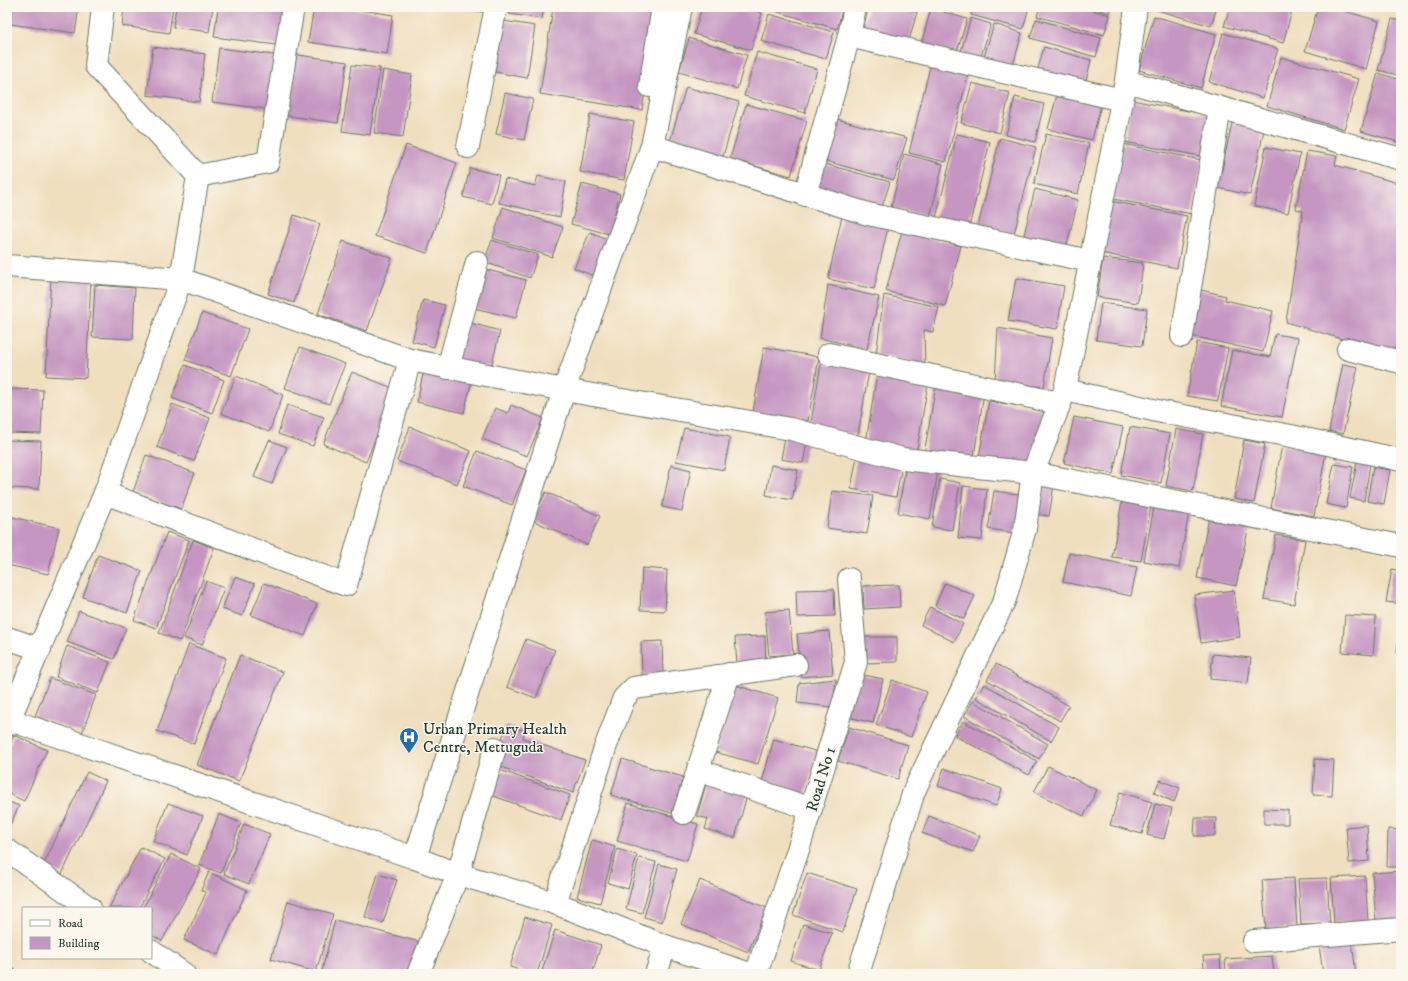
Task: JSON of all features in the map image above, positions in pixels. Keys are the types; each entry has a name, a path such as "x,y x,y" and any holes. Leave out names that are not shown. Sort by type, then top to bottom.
{"street":[{"path":"103,7 96,66 198,176"},
{"path":"198,176 268,162 293,7"},
{"path":"468,147 496,7"},
{"path":"645,114 664,7"},
{"path":"415,858 564,390 652,146 681,7"},
{"path":"805,195 849,36 855,7"},
{"path":"858,974 914,790 1005,599 1025,529 1033,473 1062,397 1124,90 1136,7"},
{"path":"849,36 1220,108 1401,159"},
{"path":"1182,336 1220,108"},
{"path":"652,146 868,214 1090,261"},
{"path":"198,176 180,279 105,493 9,723 415,858 458,874 555,903 665,946 750,974"},
{"path":"448,368 477,262"},
{"path":"7,266 180,279 410,360 564,390 791,429 903,458 1033,473 1401,546"},
{"path":"1348,349 1401,362"},
{"path":"828,354 1062,397 1162,412 1291,436 1401,460"},
{"path":"105,493 346,585 410,360"},
{"name":"Road No 1","path":"756,974 811,809 856,662 849,579"},
{"path":"7,638 40,649"},
{"path":"555,903 605,748 624,698 634,688 796,665"},
{"path":"684,813 729,674"},
{"path":"418,974 458,874 495,748"},
{"path":"698,770 811,809"},
{"path":"7,850 89,907"},
{"path":"1254,941 1401,929"},
{"path":"656,974 665,946"},
{"path":"152,952 184,974"}],"building":[{"path":"13,7 79,7 75,33 10,24"},
{"path":"124,7 173,7 169,33 122,26"},
{"path":"176,7 213,7 209,32 173,27"},
{"path":"218,7 289,7 284,46 214,37"},
{"path":"314,7 343,7 393,15 387,54 308,42"},
{"path":"463,7 494,7 492,14"},
{"path":"510,7 544,7 542,19 509,14"},
{"path":"553,7 658,7 642,110 540,94"},
{"path":"702,7 742,7 762,13 751,50 694,34"},
{"path":"769,7 843,7 837,29 768,9"},
{"path":"869,7 901,7 917,12 907,48 861,35"},
{"path":"973,7 1029,7 1023,29 971,15"},
{"path":"1040,7 1081,7 1110,15 1104,35 1037,16"},
{"path":"1091,7 1111,7 1109,13"},
{"path":"1155,7 1217,7 1211,26 1154,9"},
{"path":"1230,7 1293,7 1283,43 1224,26"},
{"path":"1318,7 1330,7 1379,21 1366,69 1305,51"},
{"path":"931,8 967,19 956,55 921,45"},
{"path":"769,14 834,32 826,59 761,41"},
{"path":"1154,16 1216,34 1201,88 1139,70"},
{"path":"971,18 991,24 980,60 960,54"},
{"path":"1036,19 1101,38 1096,57 1030,38"},
{"path":"1392,19 1401,21 1401,76 1378,70"},
{"path":"503,21 535,26 527,78 495,72"},
{"path":"994,24 1022,33 1012,69 983,60"},
{"path":"1223,33 1278,49 1263,98 1209,82"},
{"path":"689,38 747,55 737,89 679,72"},
{"path":"153,47 205,54 199,102 147,95"},
{"path":"1044,47 1091,60 1085,85 1037,72"},
{"path":"219,48 281,56 274,110 212,102"},
{"path":"757,52 817,69 805,113 744,96"},
{"path":"292,54 347,62 338,123 283,115"},
{"path":"1281,57 1359,79 1344,129 1267,106"},
{"path":"931,62 969,71 946,162 909,153"},
{"path":"352,65 380,68 370,135 342,131"},
{"path":"383,70 412,75 403,137 374,133"},
{"path":"1378,73 1401,80 1401,143 1361,131"},
{"path":"972,83 1010,93 1000,133 961,123"},
{"path":"686,87 739,102 723,156 670,141"},
{"path":"1058,91 1102,101 1092,140 1048,129"},
{"path":"505,93 533,99 524,140 496,134"},
{"path":"1015,97 1044,104 1035,142 1006,135"},
{"path":"1132,100 1214,116 1206,157 1124,142"},
{"path":"746,104 807,121 791,176 730,159"},
{"path":"590,114 634,122 624,180 580,172"},
{"path":"837,119 907,138 894,180 825,161"},
{"path":"1232,123 1264,130 1250,195 1218,188"},
{"path":"957,134 990,142 969,227 936,218"},
{"path":"1046,134 1089,143 1078,194 1034,184"},
{"path":"1000,138 1036,147 1014,234 978,226"},
{"path":"1123,144 1202,160 1192,214 1113,199"},
{"path":"406,145 457,163 427,253 375,236"},
{"path":"1266,147 1300,154 1288,213 1254,206"},
{"path":"1307,151 1337,156 1335,165 1401,184 1401,357 1286,322 1303,211 1296,209"},
{"path":"904,154 943,164 930,217 891,208"},
{"path":"825,164 890,182 882,207 818,189"},
{"path":"470,168 499,175 492,204 463,197"},
{"path":"538,176 566,182 560,217 499,203 505,179 535,186"},
{"path":"582,184 620,194 609,234 571,224"},
{"path":"1035,189 1078,200 1066,249 1023,239"},
{"path":"1111,201 1187,216 1177,268 1100,253"},
{"path":"503,207 563,227 552,257 493,238"},
{"path":"294,215 320,224 294,303 268,294"},
{"path":"842,216 888,227 874,289 828,279"},
{"path":"902,231 961,246 945,306 886,291"},
{"path":"590,232 610,240 594,276 574,268"},
{"path":"492,240 538,255 530,278 484,262"},
{"path":"343,241 392,258 367,331 318,314"},
{"path":"1103,258 1143,263 1138,303 1097,297"},
{"path":"484,269 526,280 516,318 474,308"},
{"path":"51,276 91,279 86,378 46,376"},
{"path":"1016,278 1064,286 1057,329 1008,321"},
{"path":"95,285 135,288 133,339 92,337"},
{"path":"828,285 879,297 867,349 820,338"},
{"path":"1197,289 1226,296 1225,300 1273,311 1263,352 1187,335"},
{"path":"884,295 939,307 933,332 924,330 925,366 876,354"},
{"path":"423,300 445,305 434,347 412,341"},
{"path":"1101,303 1147,309 1142,346 1096,340"},
{"path":"202,313 248,329 231,376 185,360"},
{"path":"467,322 500,331 491,368 457,360"},
{"path":"998,328 1052,338 1044,387 995,381"},
{"path":"1275,334 1298,338 1282,417 1221,406 1232,350 1270,357"},
{"path":"1197,342 1228,348 1218,401 1187,396"},
{"path":"300,347 345,364 329,404 285,388"},
{"path":"764,347 819,357 808,421 753,412"},
{"path":"821,364 869,371 858,435 810,428"},
{"path":"1343,364 1358,367 1343,434 1329,431"},
{"path":"185,365 224,380 212,413 172,398"},
{"path":"424,369 472,380 464,413 417,402"},
{"path":"352,372 395,389 366,462 323,444"},
{"path":"877,374 928,383 917,450 866,442"},
{"path":"236,376 283,395 269,432 221,413"},
{"path":"936,385 984,393 973,462 924,454"},
{"path":"7,389 43,390 41,434 7,433"},
{"path":"989,401 1044,410 1033,473 978,463"},
{"path":"172,404 210,418 194,461 157,447"},
{"path":"287,405 324,417 313,446 278,434"},
{"path":"511,405 543,418 527,456 482,439 495,408 508,413"},
{"path":"1074,417 1123,427 1113,474 1064,463"},
{"path":"410,427 471,451 457,484 397,461"},
{"path":"1130,427 1170,434 1161,483 1121,475"},
{"path":"684,428 730,437 724,470 676,461"},
{"path":"1176,429 1203,434 1193,491 1166,486"},
{"path":"786,433 808,437 803,463 781,459"},
{"path":"7,440 41,441 39,489 7,488"},
{"path":"269,440 287,447 272,484 254,477"},
{"path":"1244,440 1265,444 1254,503 1234,499"},
{"path":"1282,445 1326,453 1314,516 1271,508"},
{"path":"477,451 526,470 512,505 463,486"},
{"path":"858,451 903,459 896,497 851,489"},
{"path":"146,455 195,473 181,509 133,492"},
{"path":"1357,462 1370,464 1364,501 1350,498"},
{"path":"1334,464 1353,467 1346,508 1326,504"},
{"path":"671,465 691,470 682,511 662,507"},
{"path":"771,465 798,470 792,500 766,495"},
{"path":"906,465 938,471 930,519 898,513"},
{"path":"1373,467 1390,470 1384,504 1367,501"},
{"path":"940,479 960,483 952,530 932,527"},
{"path":"1039,483 1054,485 1049,516 1034,514"},
{"path":"963,486 987,489 982,540 958,538"},
{"path":"832,491 873,496 867,534 827,528"},
{"path":"994,491 1026,495 1021,534 988,529"},
{"path":"546,492 600,516 587,545 532,520"},
{"path":"1122,501 1151,506 1141,561 1112,557"},
{"path":"1154,506 1189,512 1179,568 1144,561"},
{"path":"8,516 59,528 48,574 7,565"},
{"path":"1209,517 1249,525 1236,586 1197,578"},
{"path":"167,532 189,540 156,628 134,620"},
{"path":"1276,535 1305,540 1294,604 1264,599"},
{"path":"193,540 214,548 180,641 159,633"},
{"path":"1069,553 1137,567 1131,596 1063,582"},
{"path":"98,555 142,571 127,613 83,597"},
{"path":"642,568 667,570 665,611 640,610"},
{"path":"1392,569 1401,571 1401,604 1386,602"},
{"path":"235,577 255,584 242,616 222,609"},
{"path":"206,581 224,588 202,645 184,638"},
{"path":"264,583 317,604 305,636 251,615"},
{"path":"945,583 975,596 964,619 935,606"},
{"path":"899,585 900,607 864,609 863,586"},
{"path":"834,589 835,616 797,617 796,590"},
{"path":"1234,590 1240,637 1201,643 1194,595"},
{"path":"930,607 963,624 954,642 921,625"},
{"path":"789,610 793,654 769,656 765,612"},
{"path":"79,611 126,628 114,659 67,642"},
{"path":"1345,615 1376,617 1373,655 1342,652"},
{"path":"1400,620 1401,653 1397,653"},
{"path":"829,631 833,674 801,677 797,634"},
{"path":"765,636 766,664 737,665 735,637"},
{"path":"863,637 897,637 897,662 863,663"},
{"path":"526,639 555,650 536,698 507,687"},
{"path":"662,641 663,674 642,675 641,642"},
{"path":"189,644 226,658 194,744 157,731"},
{"path":"67,646 110,662 98,693 56,677"},
{"path":"1213,654 1251,658 1248,683 1210,679"},
{"path":"240,655 283,672 239,781 197,765"},
{"path":"996,664 1069,706 1060,721 987,680"},
{"path":"854,673 883,679 873,723 844,716"},
{"path":"50,678 96,695 82,733 35,716"},
{"path":"836,679 833,707 797,703 799,683"},
{"path":"892,680 927,692 911,737 876,725"},
{"path":"984,684 1059,727 1051,741 976,698"},
{"path":"735,685 778,698 758,764 715,752"},
{"path":"973,701 1048,744 1039,759 964,716"},
{"path":"963,721 1037,761 1029,775 955,736"},
{"path":"507,725 525,731 523,738 585,760 573,793 493,764"},
{"path":"849,727 908,745 898,779 838,761"},
{"path":"14,735 47,750 24,801 7,793 7,751"},
{"path":"774,739 818,752 804,798 761,785"},
{"path":"622,759 683,777 672,813 611,795"},
{"path":"1315,759 1334,760 1332,796 1313,795"},
{"path":"1048,766 1097,790 1084,816 1034,792"},
{"path":"494,768 570,795 561,820 485,793"},
{"path":"944,768 1002,789 996,806 938,786"},
{"path":"87,772 106,781 62,874 43,866"},
{"path":"707,780 748,792 735,838 705,829 708,819 697,816"},
{"path":"1160,780 1180,788 1174,802 1154,793"},
{"path":"1120,792 1152,802 1142,834 1110,825"},
{"path":"7,801 19,806 7,831"},
{"path":"168,803 203,816 187,855 153,841"},
{"path":"628,803 698,824 687,861 617,841"},
{"path":"1155,804 1172,808 1164,839 1147,835"},
{"path":"1264,809 1288,810 1288,824 1264,824"},
{"path":"219,814 241,823 221,873 199,865"},
{"path":"929,816 980,836 973,852 922,833"},
{"path":"1195,818 1216,818 1215,836 1194,836"},
{"path":"244,824 270,834 249,884 224,874"},
{"path":"1367,825 1369,861 1349,863 1346,827"},
{"path":"1388,829 1401,830 1401,867 1387,867"},
{"path":"592,840 615,847 600,903 577,897"},
{"path":"141,847 165,859 140,907 110,907"},
{"path":"617,849 637,855 628,889 608,883"},
{"path":"171,854 201,869 162,941 152,936 152,907 144,907"},
{"path":"639,858 656,862 642,913 626,909"},
{"path":"659,864 677,869 662,922 644,917"},
{"path":"1401,871 1401,919 1376,921 1372,873"},
{"path":"209,872 247,890 218,955 184,940 206,893 201,890"},
{"path":"807,873 857,889 843,932 793,915"},
{"path":"378,874 397,880 383,923 365,917"},
{"path":"1365,876 1368,921 1334,923 1331,878"},
{"path":"1294,878 1297,927 1266,930 1262,880"},
{"path":"1327,878 1330,924 1301,925 1298,879"},
{"path":"700,880 767,908 748,952 681,924"},
{"path":"288,901 333,914 316,972 271,959"},
{"path":"525,917 552,925 537,974 510,967"},
{"path":"335,920 420,942 411,974 321,974"},
{"path":"803,924 832,933 819,970 791,961"},
{"path":"555,930 601,945 592,974 541,974"},
{"path":"1352,941 1356,974 1323,974 1319,945"},
{"path":"1220,955 1221,974 1187,974 1187,970 1204,968 1203,956"},
{"path":"1272,956 1274,974 1226,974 1225,959"}],"railway":[{"path":"7,967 19,974"}],"place":[{"name":"Urban Primary Health Centre, Mettuguda","path":"409,754"}]}
